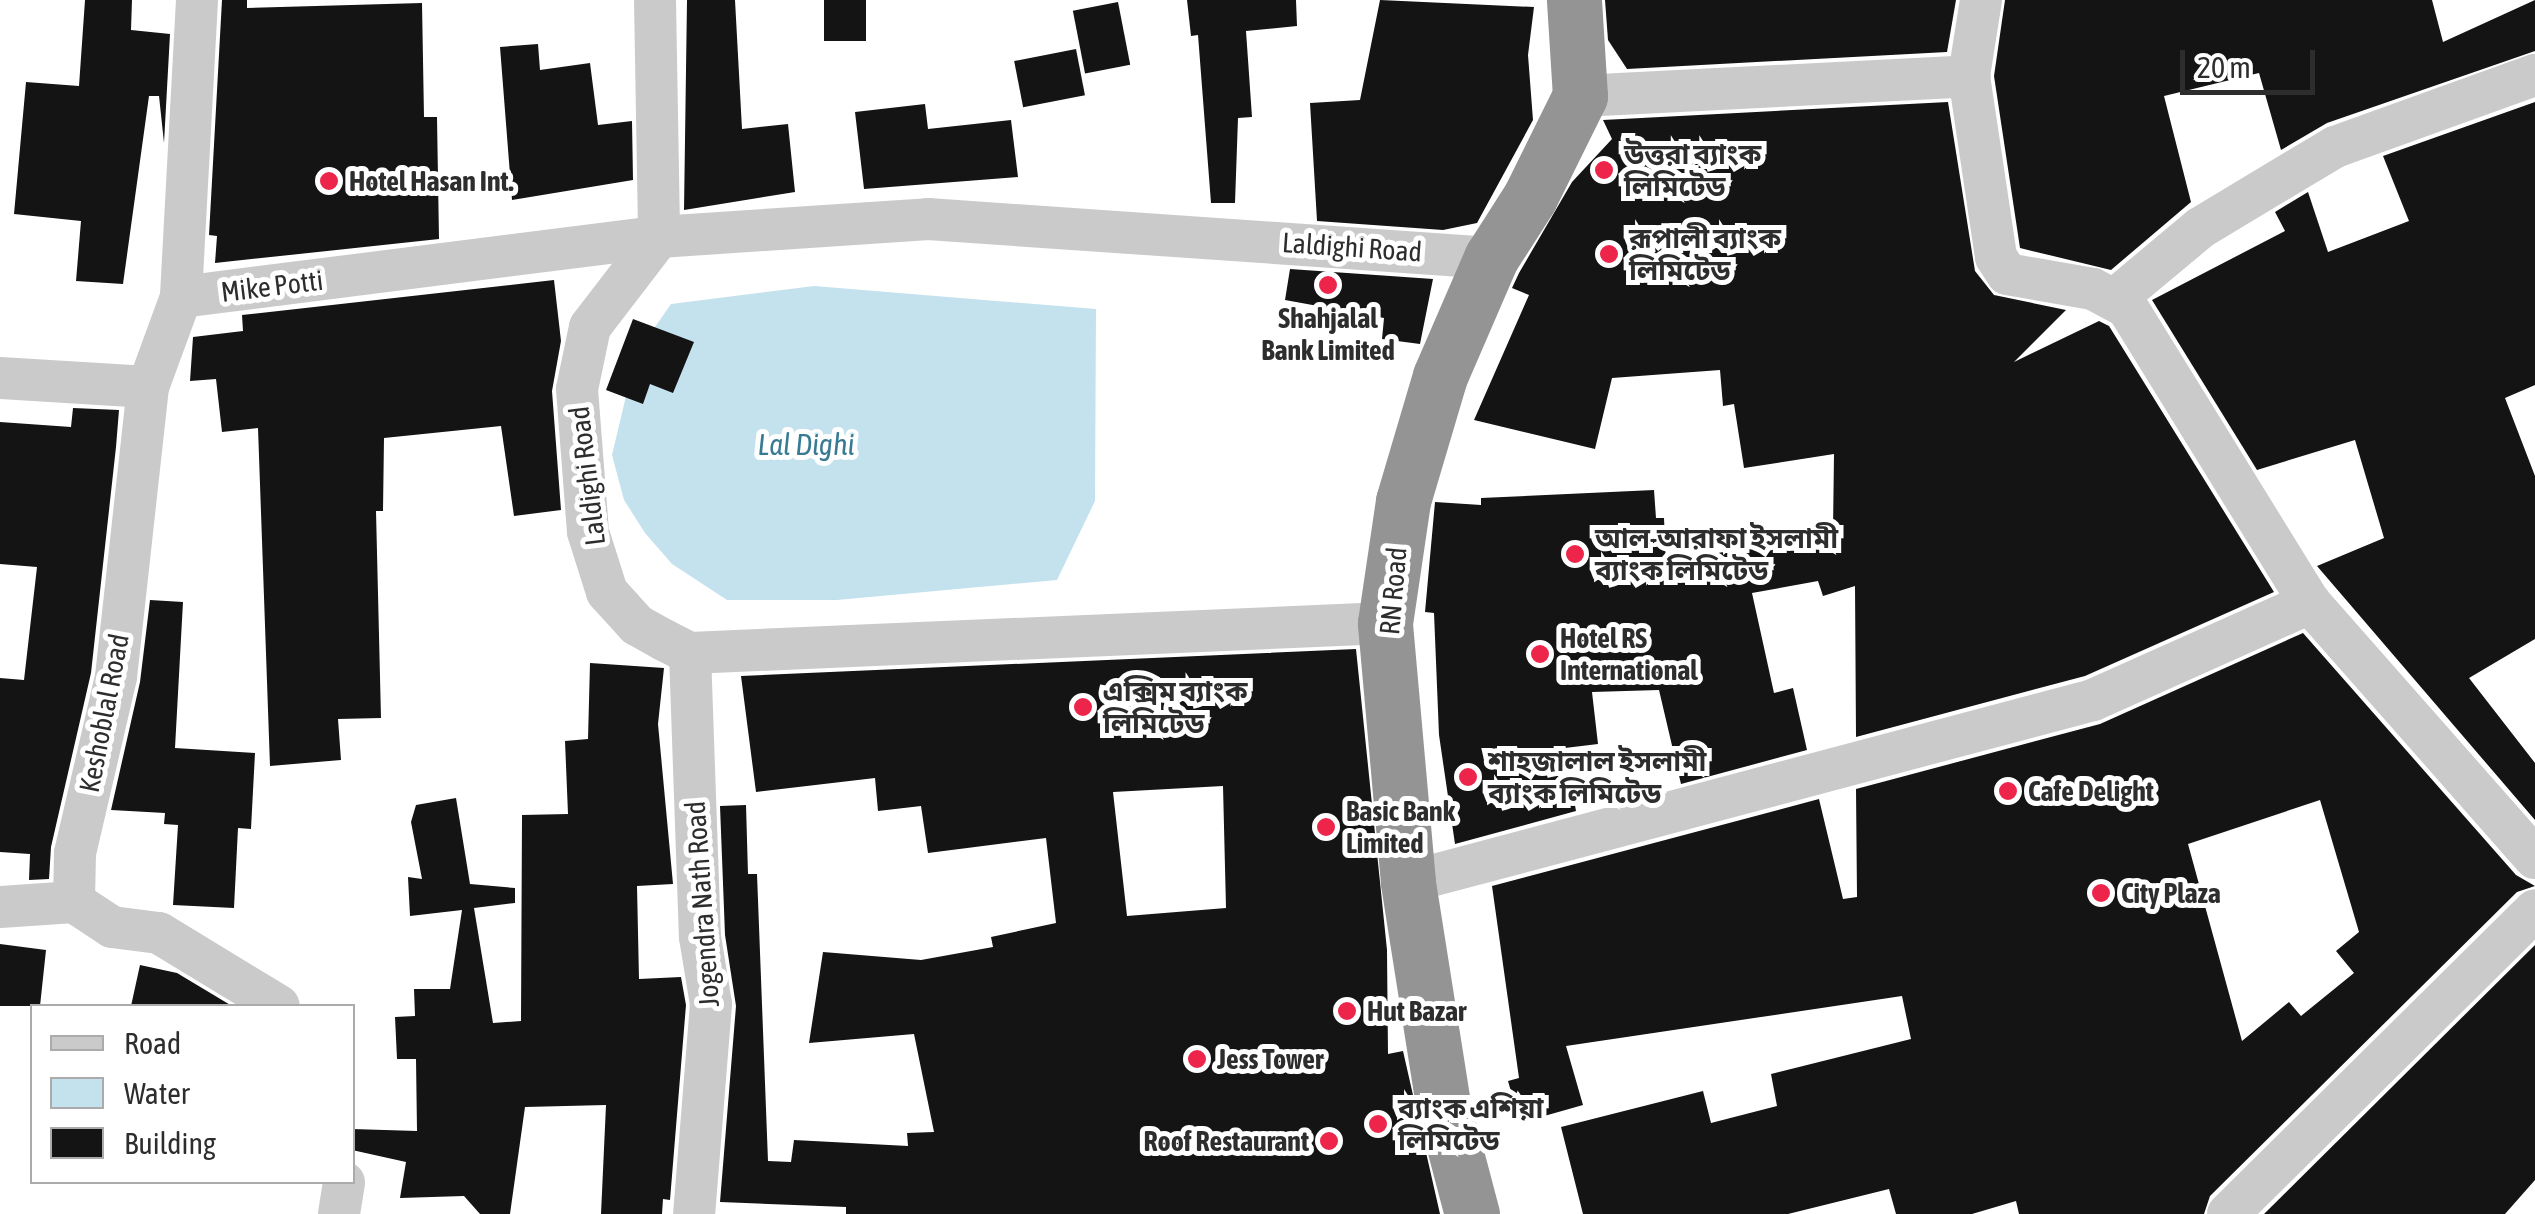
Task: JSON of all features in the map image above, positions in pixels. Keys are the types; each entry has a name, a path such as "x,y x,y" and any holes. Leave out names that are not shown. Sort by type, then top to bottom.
{"highway":[{"name":"RN Road","path":"1472,1214 1443,1104 1408,882 1385,622 1403,501 1440,376 1492,258 1530,197 1580,96 1574,0"}],"street":[{"name":"Mike Potti","path":"197,0 181,297 658,236"},
{"path":"655,0 658,236"},
{"path":"1981,0 1969,76 1996,257 2007,274 2114,300 2142,324 2310,603 2535,858"},
{"path":"1580,96 1969,76"},
{"path":"2114,300 2200,228 2335,147 2535,76"},
{"name":"Laldighi Road","path":"690,653 637,625 607,592 588,532 578,456 577,389 590,328 658,236 928,219 1492,258"},
{"name":"Keshoblal Road","path":"74,902 75,853 116,677 148,387 181,297"},
{"path":"0,378 148,387"},
{"path":"1408,882 2093,700 2310,603"},
{"path":"690,653 1385,622"},
{"name":"Jogendra Nath Road","path":"690,653 700,937 711,1004 694,1214"},
{"path":"0,907 74,902 112,927 159,933 276,1004"},
{"path":"2228,1214 2535,910"},
{"path":"339,1214 344,1184"}],"water":[{"name":"Lal Dighi","path":"814,286 1096,309 1095,501 1057,580 837,600 727,600 672,564 645,533 624,500 612,455 636,354 671,304"}],"building":[{"path":"85,0 132,0 131,30 170,34 164,143 159,96 149,96 123,284 76,281 81,221 14,214 26,82 79,86"},
{"path":"222,0 247,0 247,8 422,3 424,117 437,117 439,239 215,263 217,236 209,235"},
{"path":"687,0 735,0 742,129 788,124 795,192 684,210"},
{"path":"824,0 866,0 866,41 824,41"},
{"path":"1187,0 1296,0 1297,26 1246,31 1252,117 1238,118 1235,203 1211,203 1198,35 1191,36"},
{"path":"1380,0 1534,7 1528,55 1533,120 1477,223 1443,230 1317,221 1310,103 1360,100"},
{"path":"1605,0 1956,0 1947,52 1627,69 1608,40"},
{"path":"2005,0 2432,0 2443,42 2535,0 2535,51 2327,123 2281,150 2259,73 2164,96 2191,202 2111,270 2020,248 1994,76"},
{"path":"1118,2 1130,65 1085,74 1073,11"},
{"path":"538,44 540,70 590,63 598,125 632,121 633,180 512,200 500,47"},
{"path":"1076,49 1085,95 1023,107 1014,61"},
{"path":"1948,102 1975,271 1994,295 2066,310 2014,362 2099,321 2109,326 2274,592 2085,676 1856,737 1855,586 1823,596 1818,581 1752,593 1774,693 1793,688 1807,750 1681,784 1659,690 1592,692 1598,744 1565,748 1576,811 1455,844 1439,735 1434,613 1425,612 1435,502 1481,505 1481,498 1654,490 1656,518 1664,518 1666,564 1833,529 1834,454 1744,468 1734,404 1723,406 1720,370 1612,378 1595,449 1474,420 1529,295 1512,288 1572,182 1612,139 1603,120"},
{"path":"2535,102 2535,385 2505,398 2535,476 2535,639 2469,678 2535,763 2535,820 2317,566 2384,538 2355,440 2257,470 2152,300 2285,231 2275,212 2308,192 2328,252 2409,221 2383,156"},
{"path":"925,104 928,129 1011,120 1018,177 864,189 855,112"},
{"path":"1290,269 1433,279 1420,344 1382,339 1384,318 1285,300"},
{"path":"554,280 561,341 552,391 561,510 514,516 501,426 384,438 383,511 376,511 381,718 338,719 341,760 270,766 258,428 222,432 216,379 190,381 193,337 243,331 242,315"},
{"path":"633,319 694,342 673,393 650,384 643,404 606,390"},
{"path":"73,408 119,410 116,447 91,673 51,847 49,879 29,880 30,854 0,852 0,678 24,680 37,567 0,564 0,422 71,427"},
{"path":"150,600 183,602 175,748 255,753 251,829 238,828 234,908 173,905 178,825 164,824 165,813 111,810 140,682"},
{"path":"2303,633 2516,875 2535,886 2517,892 2210,1196 2204,1214 2019,1214 2016,1201 1972,1214 1896,1214 1889,1189 1788,1214 1583,1214 1561,1127 1703,1091 1711,1123 1777,1106 1771,1074 1911,1039 1902,996 1566,1046 1583,1105 1520,1123 1508,1081 1519,1078 1492,886 1819,799 1843,899 1857,897 1856,789 2100,724","holes":["2320,800 2359,932 2336,951 2354,973 2301,1016 2289,1002 2242,1041 2188,844"]},
{"path":"1356,649 1387,950 1388,1054 1403,1051 1440,1214 846,1214 846,1207 720,1202 736,1006 725,935 720,806 746,805 748,874 757,874 768,1161 791,1162 794,1140 908,1146 907,1133 934,1132 914,1034 809,1043 823,952 921,960 993,947 991,937 1056,923 1046,838 928,853 921,806 878,811 875,778 756,792 741,676","holes":["1223,786 1226,908 1127,916 1113,792"]},
{"path":"590,663 664,668 658,724 673,884 637,886 639,979 681,977 686,1005 670,1200 663,1199 662,1214 601,1214 606,1105 525,1107 510,1214 480,1214 464,1196 400,1198 406,1162 355,1151 355,1129 417,1131 416,1059 397,1059 395,1017 415,1016 414,989 450,989 462,910 410,916 408,877 422,879 411,822 416,805 456,798 470,884 515,888 515,903 474,908 493,1023 521,1021 522,815 568,814 565,741 588,739"},
{"path":"0,944 46,950 40,1004 0,1006"},
{"path":"2535,945 2535,1180 2505,1214 2264,1214"},
{"path":"140,965 177,973 229,1004 131,1004"}],"place":[{"name":"উত্তরা ব্যাংক লিমিটেড","path":"1604,170"},
{"name":"Hotel Hasan Int.","path":"329,181"},
{"name":"রূপালী ব্যাংক লিমিটেড","path":"1609,254"},
{"name":"Shahjalal Bank Limited","path":"1328,285"},
{"name":"আল-আরাফা ইসলামী ব্যাংক লিমিটেড","path":"1575,554"},
{"name":"Hotel RS International","path":"1540,654"},
{"name":"এক্সিম ব্যাংক লিমিটেড","path":"1083,707"},
{"name":"শাহজালাল ইসলামী ব্যাংক লিমিটেড","path":"1468,777"},
{"name":"Cafe Delight","path":"2008,791"},
{"name":"Basic Bank Limited","path":"1326,827"},
{"name":"City Plaza","path":"2101,893"},
{"name":"Hut Bazar","path":"1347,1011"},
{"name":"Jess Tower","path":"1197,1059"},
{"name":"ব্যাংক এশিয়া লিমিটেড","path":"1378,1124"},
{"name":"Roof Restaurant","path":"1329,1141"}]}
